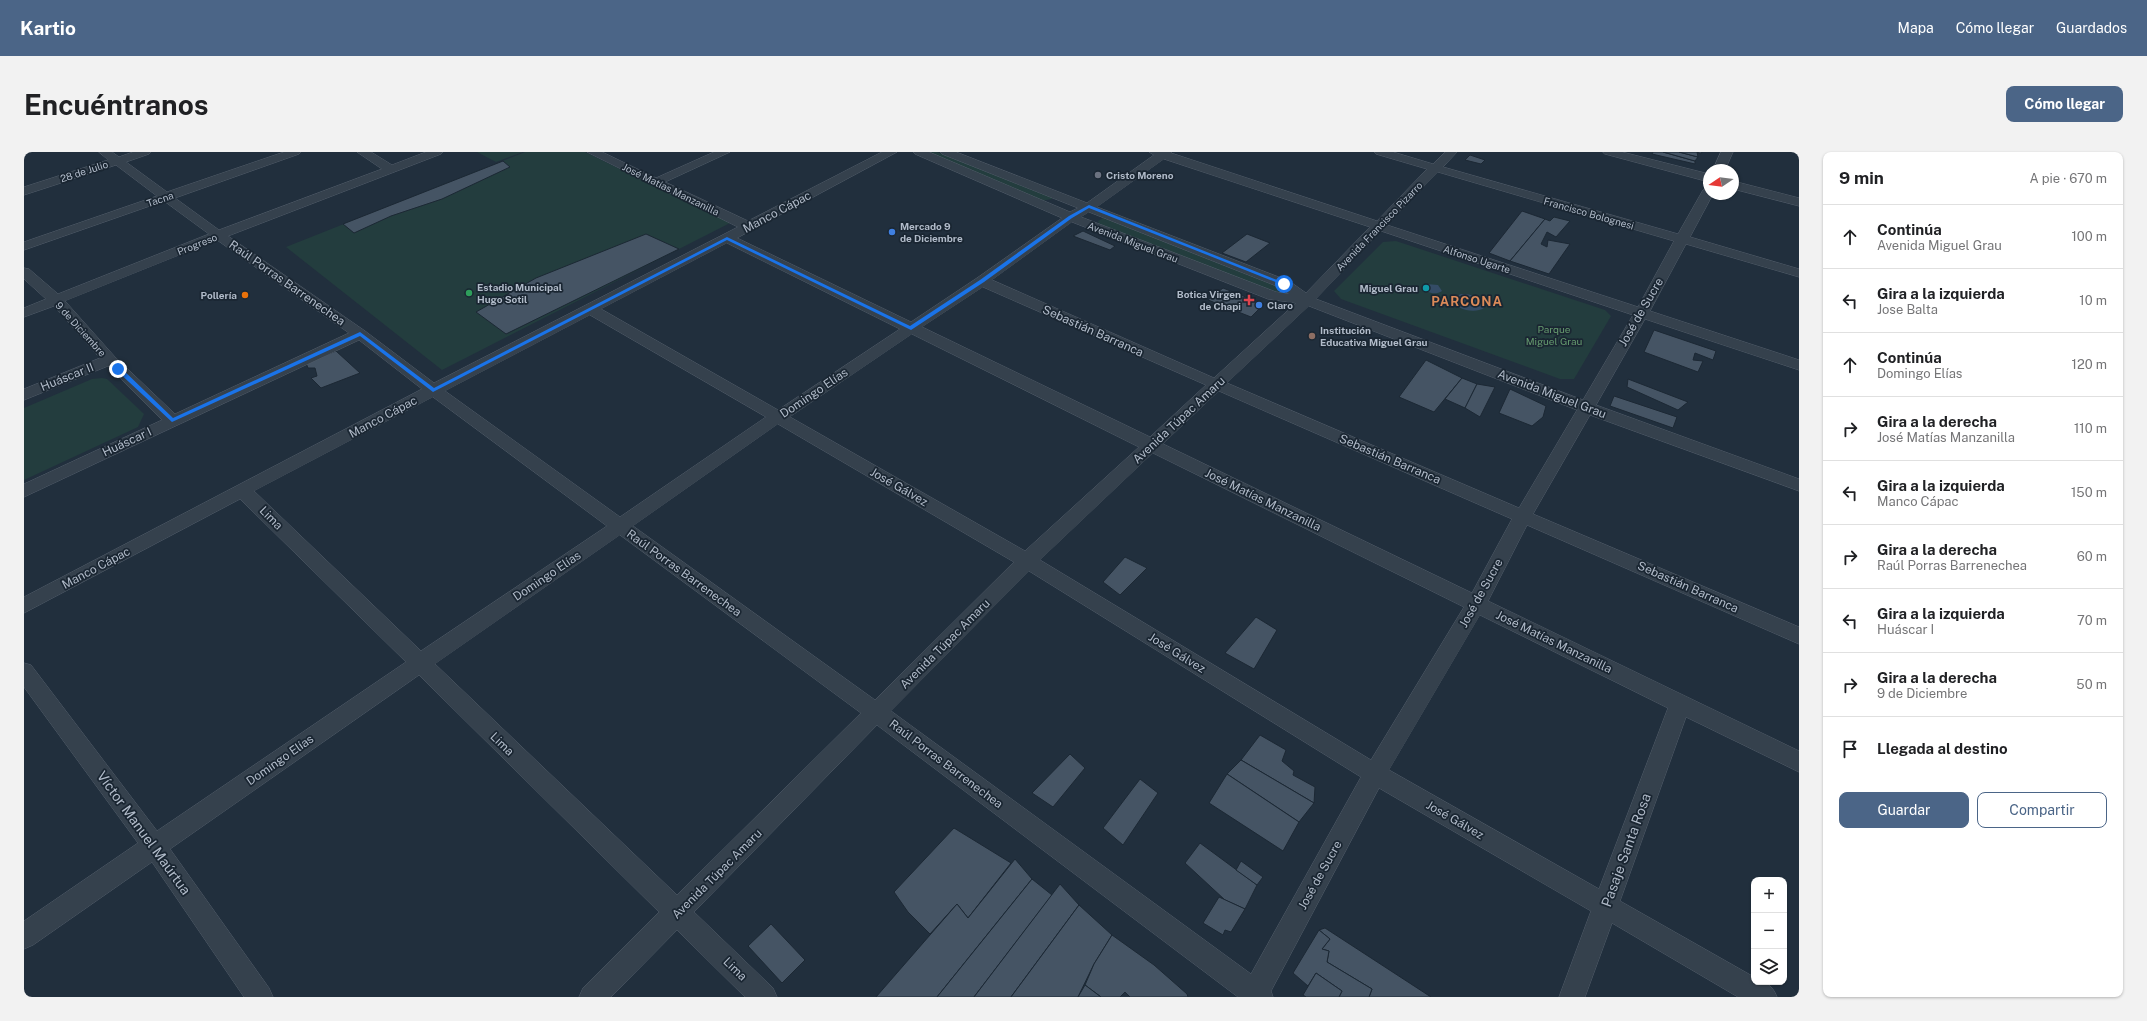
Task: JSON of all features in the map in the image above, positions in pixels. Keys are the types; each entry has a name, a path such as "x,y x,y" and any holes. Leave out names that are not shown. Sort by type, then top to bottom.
{"street":[{"name":"28 de Julio","path":"24,191 111,156 145,152"},
{"name":"Tacna","path":"24,246 296,152"},
{"path":"363,152 392,169"},
{"name":"Progreso","path":"24,313 218,235 437,152"},
{"name":"José Matías Manzanilla","path":"593,152 749,227"},
{"path":"656,182 724,152"},
{"name":"Manco Cápac","path":"24,606 433,390 892,152"},
{"name":"Avenida Miguel Grau","path":"919,152 1070,217 1273,296 1307,300"},
{"name":"Avenida Miguel Grau","path":"946,152 1284,284 1307,300 1585,407 1799,485"},
{"name":"Francisco Bolognesi","path":"1380,152 1799,273"},
{"name":"Avenida Francisco Pizarro","path":"1307,300 1451,152"},
{"path":"1609,152 1703,176"},
{"path":"1722,164 1727,152"},
{"name":"Domingo Elías","path":"24,936 418,663 778,417 982,281 1070,217 1089,207 1161,153"},
{"name":"Alfonso Ugarte","path":"1161,153 1377,227 1799,365"},
{"name":"Raúl Porras Barrenechea","path":"111,156 218,235 360,334 433,390 877,713 1256,996"},
{"path":"1739,187 1799,202"},
{"name":"José de Sucre","path":"1256,996 1375,774 1476,604 1523,516 1585,407 1641,314 1704,200"},
{"name":"José Matías Manzanilla","path":"727,238 1799,762"},
{"name":"9 de Diciembre","path":"24,272 56,300 110,360 172,421"},
{"name":"Sebastián Barranca","path":"982,281 1216,386 1523,516 1799,636"},
{"name":"Avenida Túpac Amaru","path":"592,997 1027,561 1307,300"},
{"name":"José Gálvez","path":"591,309 1027,561 1375,774 1764,997"},
{"name":"Huáscar I","path":"24,491 360,334"},
{"name":"Huáscar II","path":"24,395 110,360"},
{"name":"Lima","path":"242,490 418,663 764,997"},
{"name":"Víctor Manuel Maúrtua","path":"24,671 155,846 260,997"},
{"name":"Pasaje Santa Rosa","path":"1572,997 1680,703"}],"green space":[{"path":"477,152 523,152 496,162"},
{"name":"Estadio Municipal Hugo Sotil","path":"525,152 585,152 730,223 442,370 286,247"},
{"path":"928,152 937,152 1052,196 1052,199 1041,201"},
{"path":"1105,217 1284,287 1285,291 1277,292 1100,226 1098,221"},
{"name":"Parque Miguel Grau","path":"1396,241 1605,310 1611,316 1574,379 1560,379 1341,299 1334,291 1383,242"},
{"path":"92,379 107,379 144,414 138,427 24,480 24,408"}],"water":[{"path":"1426,284 1438,285 1442,291 1434,293 1426,291 1423,286"},
{"path":"1461,294 1468,294 1478,298 1485,306 1484,308 1470,311 1461,308 1452,298"}],"building":[{"path":"1653,152 1663,152 1695,161 1695,164 1652,154"},
{"path":"1663,152 1679,152 1698,157 1695,161"},
{"path":"1679,152 1697,152 1698,157"},
{"path":"1470,155 1485,160 1481,164 1465,160"},
{"path":"503,161 510,167 442,199 391,216 354,233 343,224"},
{"path":"1522,211 1545,219 1510,261 1489,253"},
{"path":"1554,217 1570,221 1556,237 1547,232 1541,244 1547,247 1548,240 1570,244 1549,274 1510,261 1545,219 1550,221"},
{"path":"1083,231 1115,246 1110,250 1073,236"},
{"path":"646,234 679,249 506,334 476,312 536,278"},
{"path":"1247,234 1270,243 1246,262 1222,253"},
{"path":"1223,288 1261,303 1262,306 1251,317 1208,300"},
{"path":"1654,330 1716,351 1713,360 1695,353 1693,360 1703,361 1698,372 1644,352"},
{"path":"336,351 360,373 321,388 311,378 317,376 315,368 308,368 306,363"},
{"path":"1426,360 1462,378 1434,412 1399,397"},
{"path":"1462,378 1477,384 1465,408 1445,399"},
{"path":"1628,379 1688,402 1678,410 1627,387"},
{"path":"1477,384 1495,387 1480,417 1465,408"},
{"path":"1510,389 1546,406 1543,417 1532,426 1499,413"},
{"path":"1614,396 1677,417 1673,428 1610,406"},
{"path":"1125,557 1147,568 1120,595 1103,582"},
{"path":"1256,617 1277,630 1254,669 1225,653"},
{"path":"1260,735 1286,750 1282,761 1294,771 1293,775 1315,787 1314,803 1241,760"},
{"path":"1070,754 1085,768 1053,807 1032,793"},
{"path":"1241,760 1314,803 1299,822 1227,774"},
{"path":"1227,774 1299,822 1283,851 1209,803"},
{"path":"1140,779 1158,793 1123,845 1103,828"},
{"path":"954,828 1011,863 968,918 957,904 930,934 908,912 894,892"},
{"path":"1200,843 1257,885 1245,909 1225,900 1185,863"},
{"path":"1015,859 1032,879 937,997 876,997 957,904 968,918"},
{"path":"1241,861 1263,877 1257,885 1236,870"},
{"path":"1032,879 1052,895 974,997 937,997"},
{"path":"1060,884 1079,905 1011,997 974,997"},
{"path":"1219,897 1245,909 1231,932 1225,930 1223,935 1203,923"},
{"path":"1079,905 1112,935 1094,964 1078,997 1011,997"},
{"path":"771,924 805,960 782,983 748,946"},
{"path":"1325,928 1431,997 1369,997 1372,989 1327,962 1329,951 1322,949 1330,939 1319,930"},
{"path":"1319,930 1330,939 1322,949 1329,951 1327,962 1372,989 1369,997 1339,997 1342,991 1316,973 1308,986 1293,973"},
{"path":"1112,935 1154,965 1187,994 1188,997 1130,997 1125,992 1120,997 1101,997 1085,985 1094,964"},
{"path":"1316,973 1342,991 1339,997 1306,997 1303,995"},
{"path":"1085,985 1101,997 1078,997"}],"place":[{"name":"Cristo Moreno","path":"1098,175"},
{"name":"Mercado 9 de Diciembre","path":"892,232"},
{"name":"Miguel Grau","path":"1426,288"},
{"name":"Estadio Municipal Hugo Sotil","path":"469,293"},
{"name":"Pollería","path":"245,295"},
{"name":"Botica Virgen de Chapi","path":"1249,300"},
{"name":"Claro","path":"1259,305"},
{"name":"Institución Educativa Miguel Grau","path":"1312,336"}],"district":[{"name":"PARCONA","path":"1467,301"}],"route":[{"path":"118,369 172,421 360,334 433,390 727,238 911,328 982,281 1070,217 1089,207 1284,284"}]}
